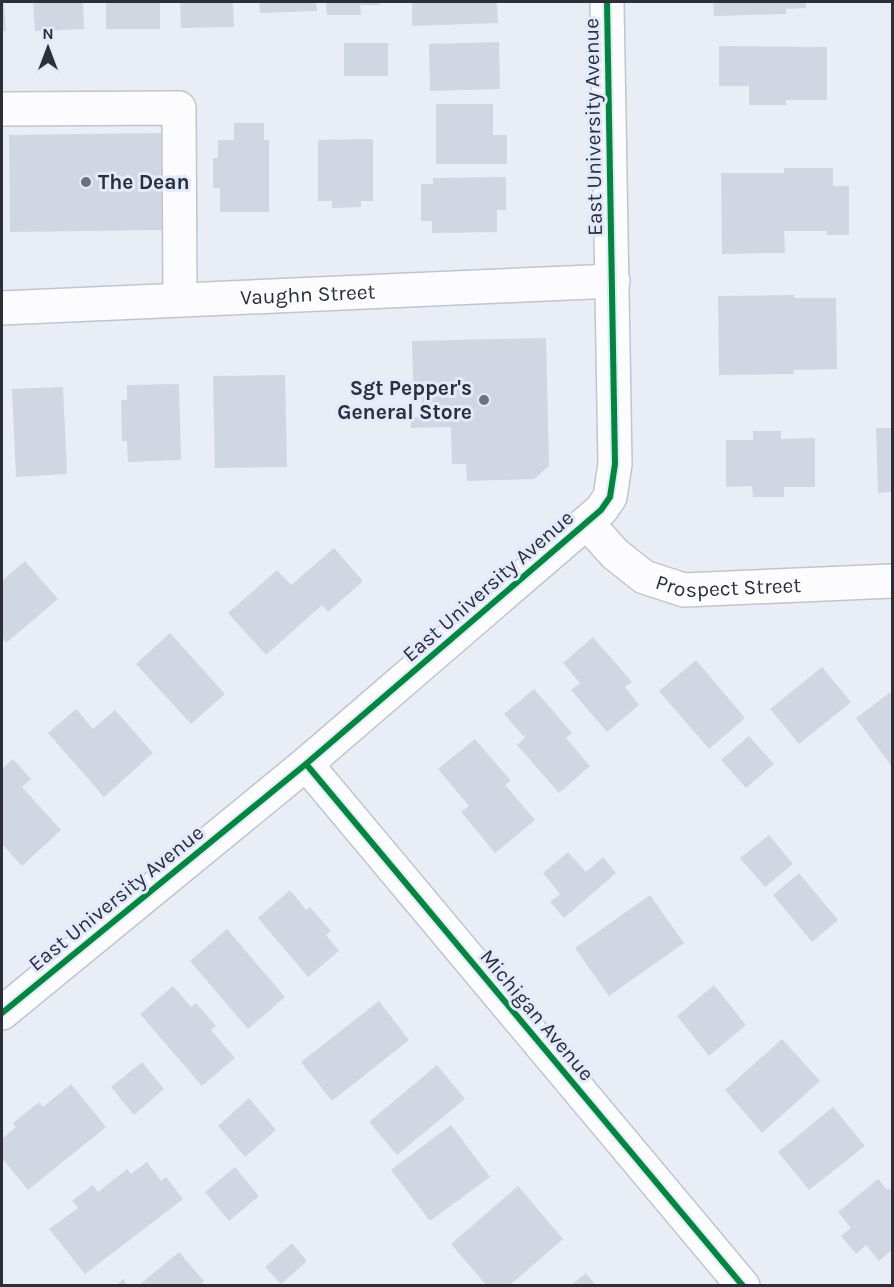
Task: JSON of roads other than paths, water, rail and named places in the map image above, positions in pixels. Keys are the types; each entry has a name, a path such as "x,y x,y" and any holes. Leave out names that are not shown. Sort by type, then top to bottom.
{"street":[{"name":"East University Avenue","path":"2,1013 306,764 587,523 601,510 610,497 614,480 613,281 607,2"},
{"path":"2,108 179,108 180,300"},
{"name":"Vaughn Street","path":"2,308 613,281"},
{"name":"Prospect Street","path":"587,523 615,554 645,577 684,590 892,581"},
{"name":"Michigan Avenue","path":"306,764 743,1286"}],"place":[{"name":"The Dean","path":"86,182"},
{"name":"Sgt Pepper's General Store","path":"484,400"}]}
